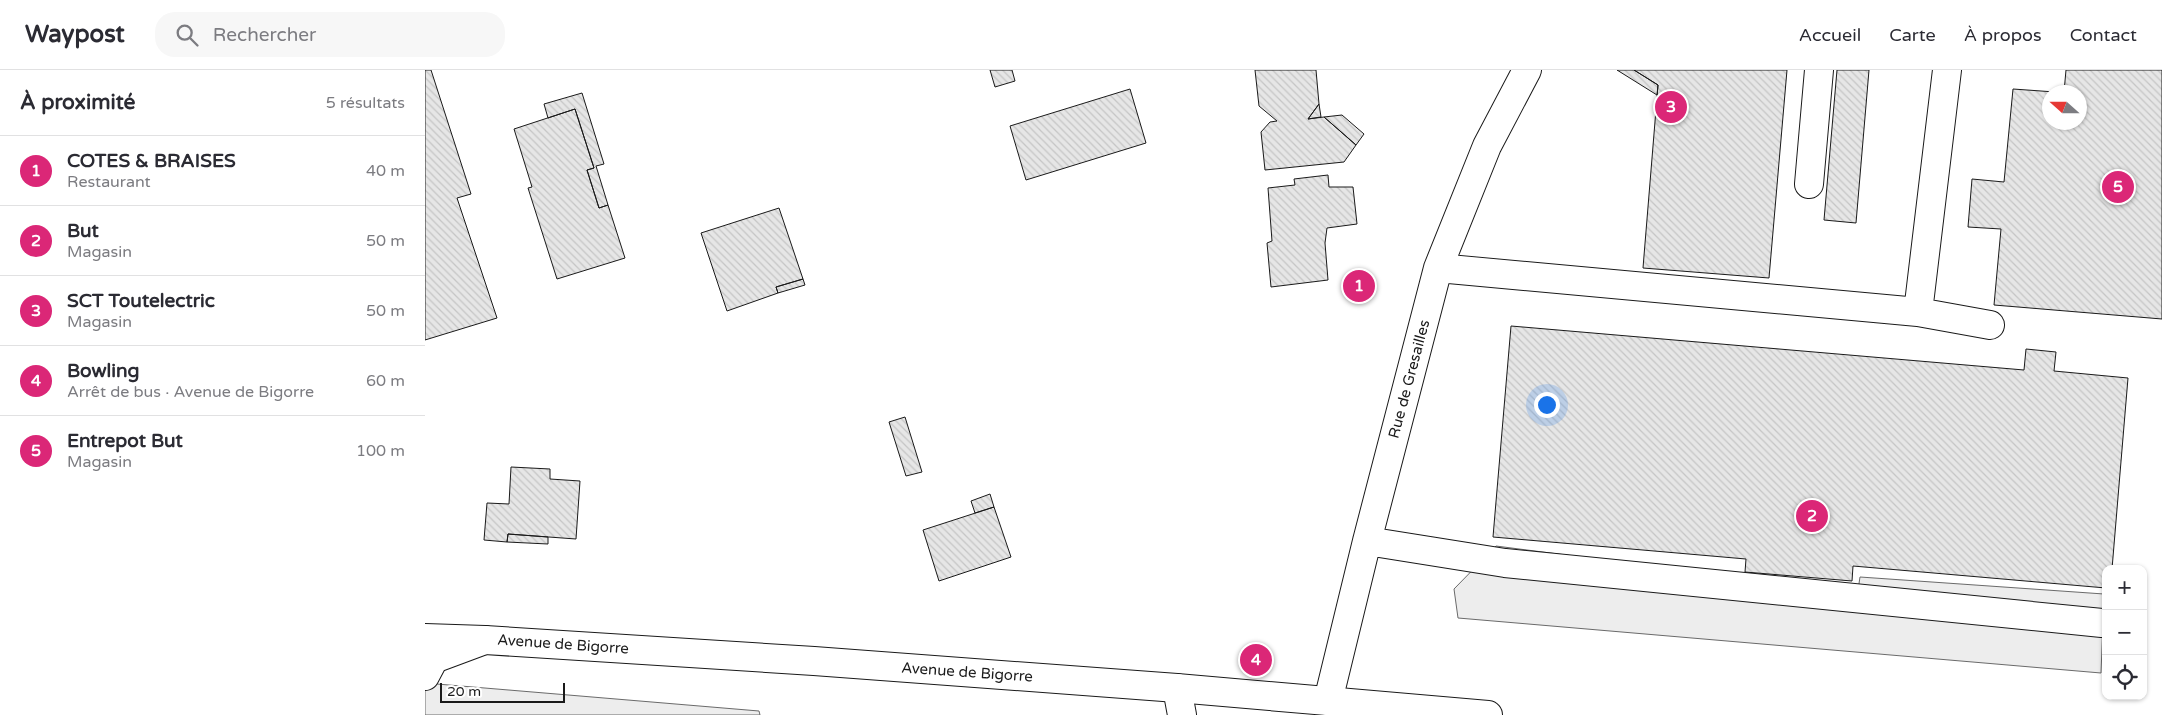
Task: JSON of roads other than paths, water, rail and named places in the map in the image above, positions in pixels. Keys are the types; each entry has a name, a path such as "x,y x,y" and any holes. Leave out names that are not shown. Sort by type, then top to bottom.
{"main road":[{"name":"Rue de Gresailles","path":"1328,701 1367,541 1438,268 1487,146 1527,70"},
{"path":"1809,184 1819,70"},
{"path":"1918,312 1947,70"},
{"path":"1438,268 1918,312 1990,325"},
{"path":"1367,541 1505,563 2102,623"},
{"name":"Avenue de Bigorre","path":"432,635 1177,688 1488,715"},
{"path":"425,676 434,659 485,640"},
{"path":"1177,688 1182,715"}],"place":[{"name":"SCT Toutelectric","path":"1671,107"},
{"name":"Entrepot But","path":"2118,187"},
{"name":"COTES & BRAISES","path":"1359,286"},
{"name":"But","path":"1812,516"},
{"name":"Bowling","path":"1256,660"}]}
